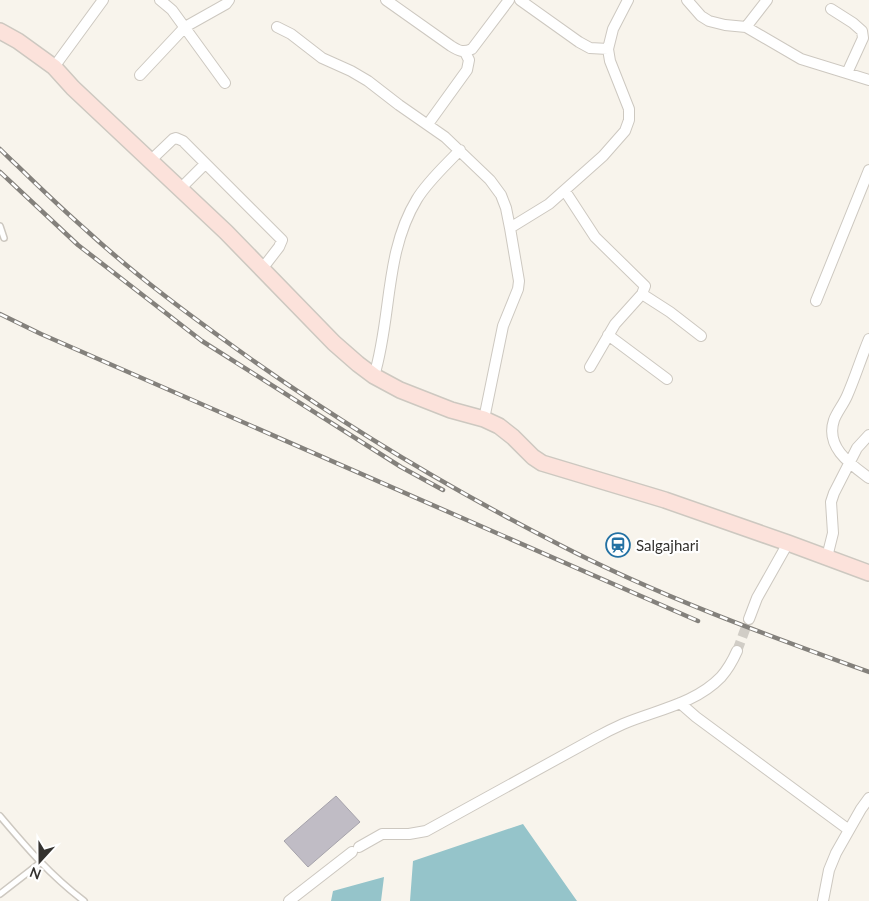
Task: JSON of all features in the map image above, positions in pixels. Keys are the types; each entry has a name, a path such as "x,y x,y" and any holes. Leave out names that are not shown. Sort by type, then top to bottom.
{"main road":[{"path":"0,31 18,41 54,67 73,88 226,232 334,343 374,376 422,399 499,426 542,463 665,500 869,573"}],"street":[{"path":"54,67 104,0"},
{"path":"160,0 172,10 225,83"},
{"path":"140,75 185,27 226,4 229,0"},
{"path":"386,0 458,51 465,52 472,49 510,0"},
{"path":"520,0 579,42 590,48 608,50"},
{"path":"510,228 532,216 565,191 617,142 626,131 629,110 610,61 608,50 609,39 613,29 628,0"},
{"path":"686,0 701,16 709,21 746,28 801,59 869,80"},
{"path":"746,28 767,0"},
{"path":"831,9 858,26 862,31 863,38 847,73"},
{"path":"277,27 291,34 322,58 368,81 428,124 460,150 490,180 501,195 506,208 519,281 518,289 503,326 484,420"},
{"path":"428,124 467,70 469,60 465,52"},
{"path":"150,160 176,138 183,142 206,164 282,240 279,247 262,269"},
{"path":"374,376 383,342 392,269 398,244 417,198 460,150"},
{"path":"180,189 206,164"},
{"path":"816,301 869,170"},
{"path":"565,191 595,237 645,286 642,294 620,317 590,367"},
{"path":"642,294 670,312 701,336"},
{"path":"608,335 668,379"},
{"path":"869,339 848,394 832,427 838,451 849,463 869,478"},
{"path":"827,557 833,533 831,502 857,448 869,435"},
{"path":"749,620 757,598 788,543"},
{"path":"289,901 356,849 382,834 409,834 426,831 595,738 623,724 680,703 706,689 721,677 737,651"},
{"path":"680,703 696,717 849,830"},
{"path":"825,898 830,870 849,830 869,798"}],"lane":[{"path":"0,226 4,238"},
{"path":"0,816 40,863 64,886 84,901"},
{"path":"0,894 40,863"}],"water":[{"path":"523,824 577,901 410,901 413,861"},
{"path":"384,877 381,901 331,901 333,891"}],"building":[{"path":"336,796 360,822 308,867 284,841"}],"tunnel":[{"path":"737,651 749,619"}],"railway":[{"path":"0,149 75,220 165,296 285,383 401,457 520,524 597,564 751,629 869,672"},
{"path":"0,172 78,245 202,341 401,467 443,490"},
{"path":"0,314 41,334 698,621"}],"place":[{"name":"Salgajhari","path":"618,545"}]}
